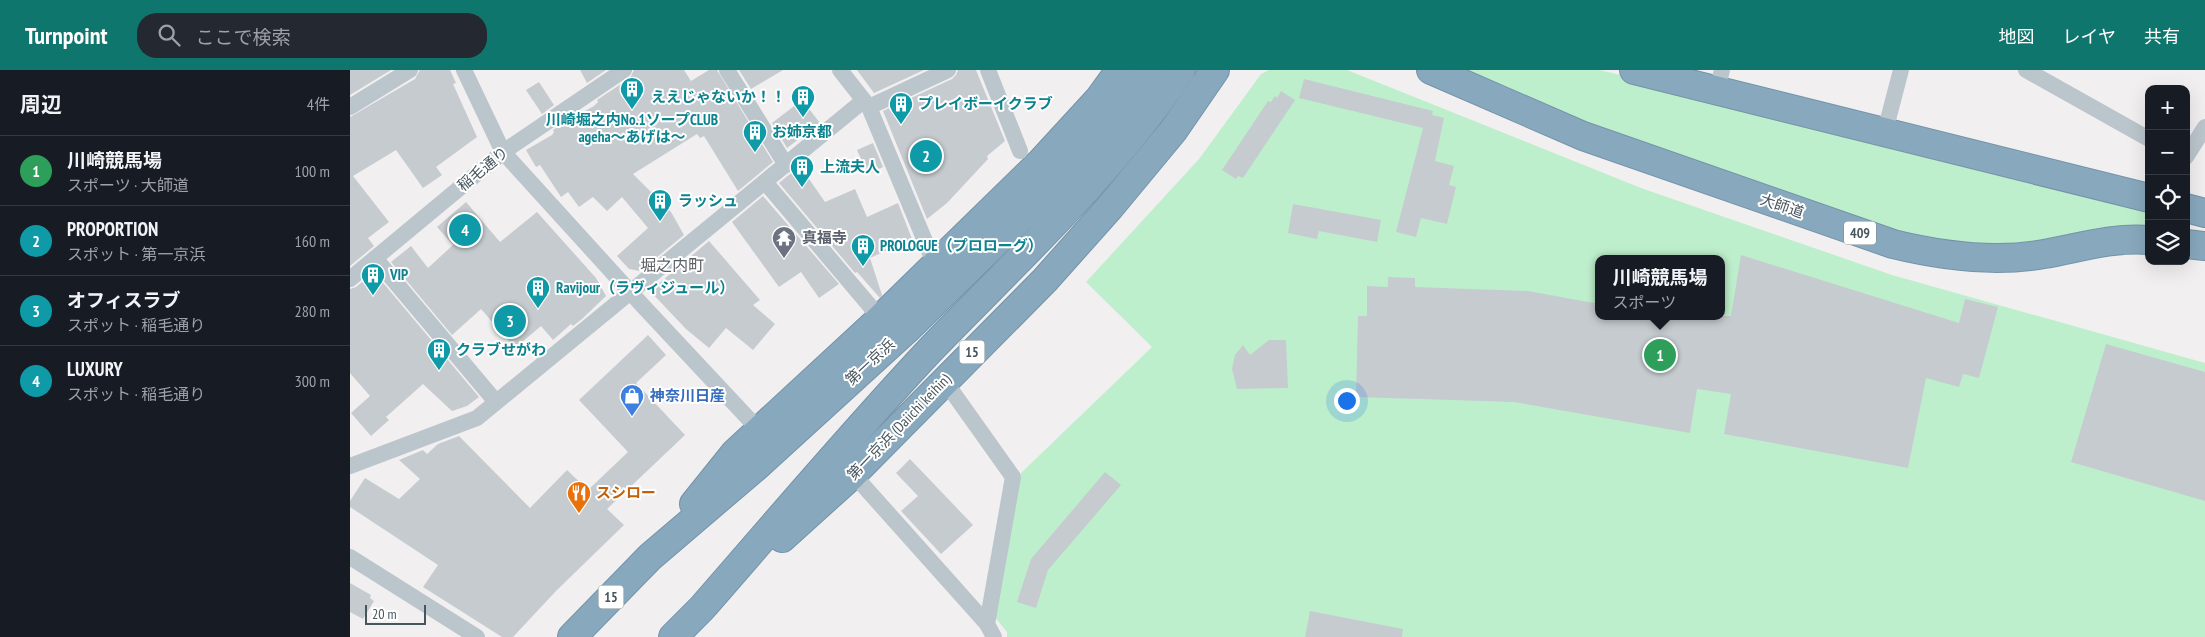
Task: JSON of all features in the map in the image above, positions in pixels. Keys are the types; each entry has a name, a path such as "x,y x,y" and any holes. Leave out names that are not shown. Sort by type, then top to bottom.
{"highway":[{"path":"650,557 734,453 878,321 1042,161 1099,99 1120,70"},
{"name":"第一京浜","path":"673,637 702,608 930,350 1063,193 1087,149 1150,70"},
{"name":"第一京浜","path":"572,637 650,557 759,464 898,336 1063,193 1109,163 1157,106 1181,70"},
{"name":"第一京浜 (Daiichi keihin)","path":"702,608 820,506 1045,280 1110,207 1172,131 1215,70"},
{"name":"大師道","path":"1431,70 1583,136 1893,244 1919,251 1966,258 2004,257 2042,254 2095,242 2145,240"},
{"path":"1634,70 1719,80 1885,131 2145,197"},
{"path":"2190,209 2205,212"},
{"path":"2190,244 2205,246"}],"street":[{"path":"350,107 410,70"},
{"path":"464,70 503,152 760,431"},
{"name":"稲毛通り","path":"350,279 503,152 624,70"},
{"path":"726,70 786,165"},
{"path":"840,70 866,104 935,264"},
{"path":"350,466 477,418 786,165 866,104 948,70"},
{"path":"988,70 1020,151"},
{"path":"1885,131 1901,70"},
{"path":"2026,70 2145,137"},
{"path":"2190,151 2205,127"},
{"path":"765,182 870,306 878,321"},
{"path":"374,258 496,402"},
{"path":"944,380 1013,477 990,630"},
{"path":"853,474 990,630"},
{"path":"350,557 476,637"}],"green space":[{"path":"1269,70 1347,70 1641,188 1892,275 2205,363 2205,637 1007,637 1007,632 994,616 1021,473 1152,347 1086,282 1199,159 1261,74"},
{"path":"1466,70 1600,70 2145,206 2145,230 2010,247 1934,244 1576,123 1508,87"}],"building":[{"path":"350,70 391,70 350,95"},
{"path":"420,70 450,70 456,83 453,84 477,137 436,167 442,175 423,188 396,150 353,176 389,222 368,238 374,246 350,266 350,117 415,79"},
{"path":"580,70 606,70 587,83"},
{"path":"634,70 684,70 691,81 709,70 717,70 773,162 738,191 704,136 700,138 697,134 633,174 671,212 684,235 640,271 629,269 617,256 648,228 622,197 607,211 593,197 579,207 568,192 561,197 540,165 536,167 526,150 552,135 553,130 565,122 594,106 598,102 597,100 630,78"},
{"path":"739,70 783,70 751,89"},
{"path":"857,70 924,70 874,93"},
{"path":"958,70 976,70 1005,141 987,156 988,159 947,203 927,219 883,111 952,79"},
{"path":"1304,79 1433,111 1432,115 1444,118 1435,161 1454,166 1449,185 1456,187 1447,224 1421,218 1416,237 1396,232 1423,128 1299,98"},
{"path":"539,82 554,105 542,114 526,90"},
{"path":"1281,91 1295,100 1243,178 1238,176 1236,179 1222,170 1268,101 1271,102 1275,96 1277,98"},
{"path":"802,100 820,123 787,148 772,123"},
{"path":"873,143 883,167 868,174 857,150"},
{"path":"800,166 825,202 855,189 867,217 898,203 912,239 870,258 882,295 880,298 857,272 855,273 779,183"},
{"path":"763,196 839,284 819,298 801,272 779,287 732,222"},
{"path":"466,202 500,242 537,212 596,278 606,296 582,319 573,326 571,324 553,340 541,326 515,348 481,309 452,335 391,262 411,246 428,268 453,245 437,227"},
{"path":"1293,204 1381,220 1377,242 1319,231 1317,239 1288,233"},
{"path":"709,241 760,300 753,305 775,324 753,350 726,328 709,348 686,329 650,291"},
{"path":"1741,255 1959,323 1965,299 1998,307 1979,378 1963,374 1959,387 1926,378 1908,468 1724,434 1731,394 1697,389 1690,433 1514,402 1356,397 1358,316 1367,316 1367,286 1388,287 1388,277 1415,278 1415,287 1528,291 1595,303 1595,320 1725,320 1725,316 1731,316"},
{"path":"374,272 479,397 467,406 452,411 423,384 386,417 389,420 371,436 351,413 370,396 350,373 350,289 356,287"},
{"path":"648,335 666,355 636,383 685,435 607,509 624,525 556,591 513,637 502,637 423,587 438,565 350,507 350,501 365,478 399,499 420,479 399,460 423,450 427,454 438,444 459,436 530,508 567,470 588,490 628,452 579,400"},
{"path":"1269,340 1286,340 1288,388 1237,389 1232,369 1235,355 1243,345 1250,355"},
{"path":"2106,344 2205,372 2205,501 2071,462"},
{"path":"910,459 973,525 941,554 901,511 918,496 896,473"},
{"path":"1105,472 1121,485 1048,570 1036,608 1017,602 1031,559"},
{"path":"350,583 371,595 370,598 374,601 363,619 350,612"},
{"path":"1310,611 1403,629 1402,637 1305,637"}],"place":[{"name":"川崎堀之内No.1ソープCLUB ageha～あげは～","path":"632,110"},
{"name":"ええじゃないか！！","path":"803,118"},
{"name":"プレイボーイクラブ","path":"901,125"},
{"name":"お姉京都","path":"755,153"},
{"name":"PROPORTION","path":"926,156"},
{"name":"上流夫人","path":"802,188"},
{"name":"ラッシュ","path":"660,222"},
{"name":"LUXURY","path":"465,230"},
{"name":"真福寺","path":"784,259"},
{"name":"PROLOGUE（プロローグ）","path":"863,267"},
{"name":"VIP","path":"373,296"},
{"name":"Ravijour（ラヴィジュール）","path":"538,309"},
{"name":"オフィスラブ","path":"510,321"},
{"name":"川崎競馬場","path":"1660,355"},
{"name":"クラブせがわ","path":"439,371"},
{"name":"神奈川日産","path":"632,417"},
{"name":"スシロー","path":"579,514"}],"district":[{"name":"堀之内町","path":"672,265"}]}
